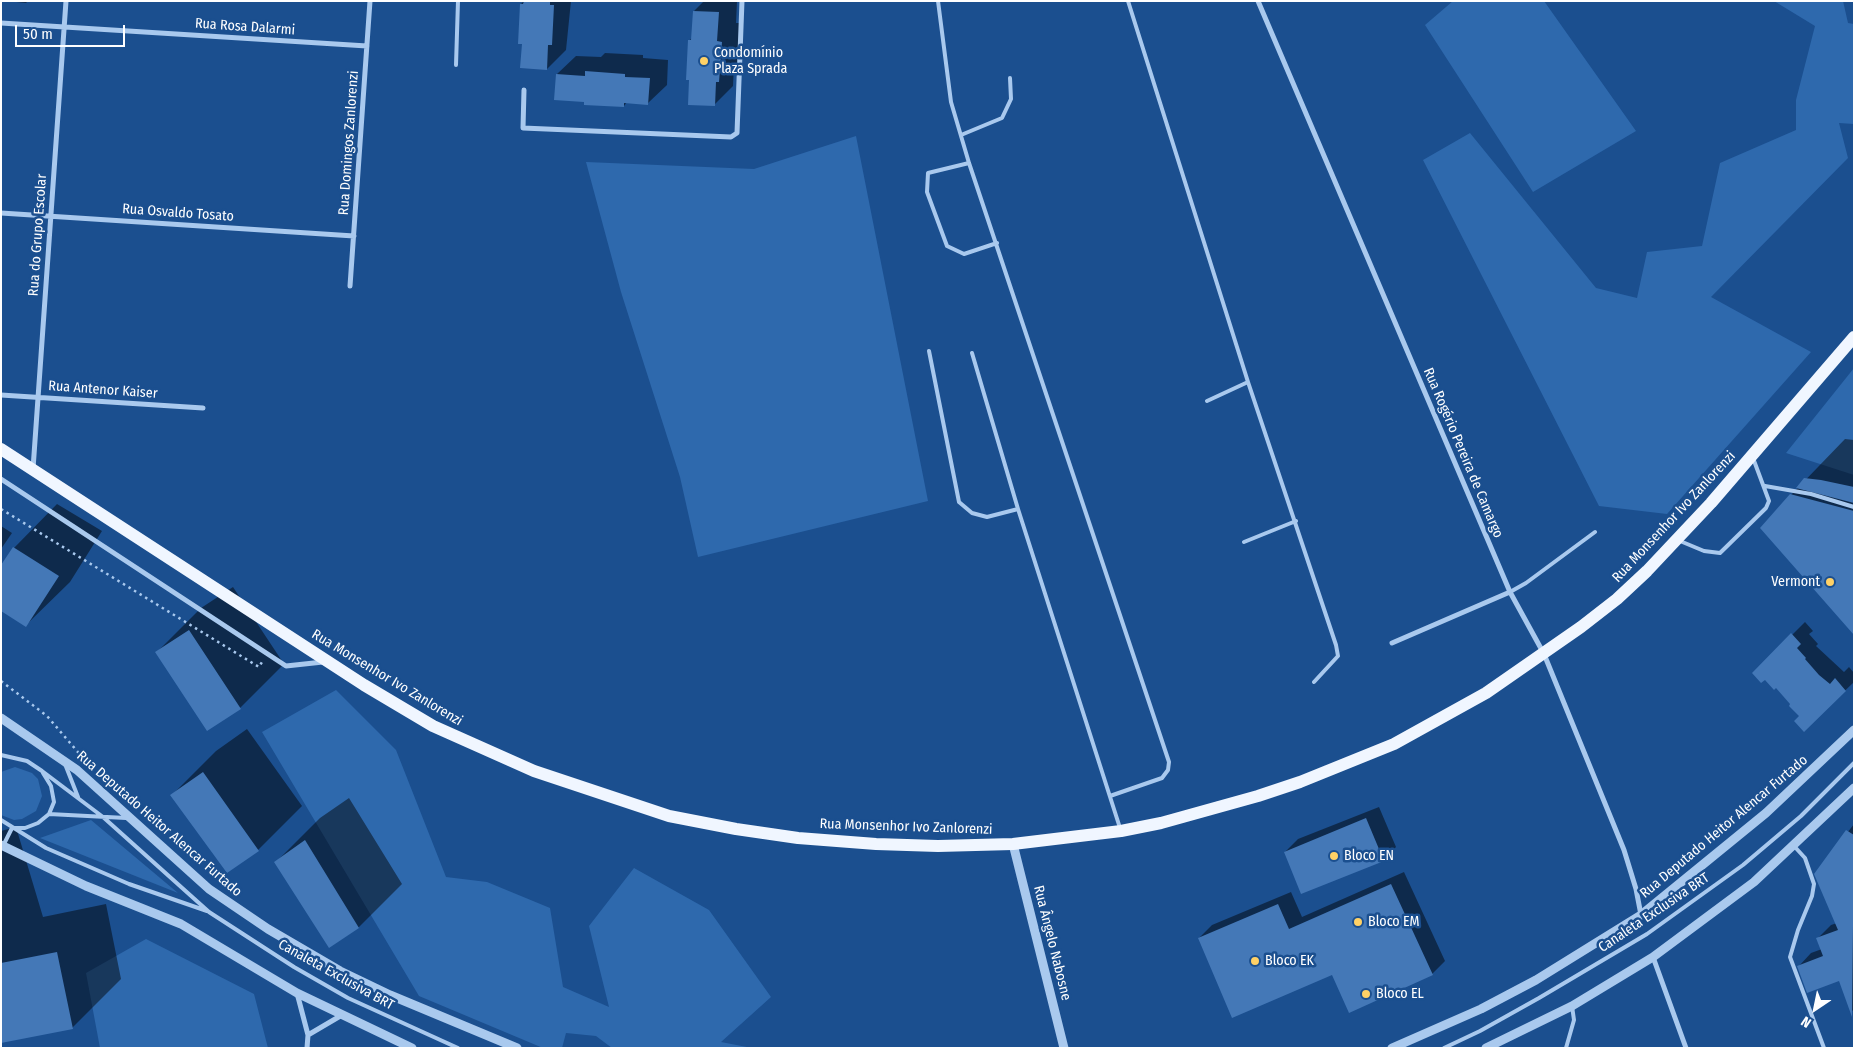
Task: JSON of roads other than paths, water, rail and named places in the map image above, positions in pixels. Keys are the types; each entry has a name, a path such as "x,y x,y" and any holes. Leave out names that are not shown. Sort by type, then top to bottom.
{"main road":[{"name":"Rua Monsenhor Ivo Zanlorenzi","path":"1,448 396,705 463,741 557,779 669,816 798,838 938,846 1013,844 1121,831 1161,823 1258,796 1343,766 1430,726 1486,693 1544,654 1617,599 1677,540 1854,337"}],"street":[{"name":"Rua do Grupo Escolar","path":"33,469 66,1"},
{"name":"Rua Domingos Zanlorenzi","path":"350,286 370,1"},
{"path":"524,90 523,128 731,137 737,133 742,1"},
{"name":"Rua Rogério Pereira de Camargo","path":"1258,1 1510,592 1544,654 1624,850 1636,889 1641,915"},
{"name":"Rua Rosa Dalarmi","path":"1,23 367,46"},
{"name":"Rua Osvaldo Tosato","path":"1,213 354,236"},
{"name":"Rua Antenor Kaiser","path":"1,395 203,408"},
{"path":"1,479 286,666 326,661"},
{"path":"1392,642 1510,592"},
{"name":"Rua Deputado Heitor Alencar Furtado","path":"1,718 63,759 91,782 209,889 303,950 422,1010 517,1048"},
{"name":"Rua Deputado Heitor Alencar Furtado","path":"1392,1048 1481,1009 1536,980 1641,915 1766,813 1854,730"},
{"path":"1486,1048 1572,1006 1654,957 1754,882 1854,788"},
{"name":"Rua Ângelo Nabosne","path":"1013,844 1064,1048"},
{"path":"2,846 86,886 181,924 297,993 412,1048"},
{"path":"1654,957 1686,1048"},
{"path":"297,993 308,1035 307,1048"},
{"path":"308,1035 342,1015"}],"lane":[{"path":"456,65 458,1"},
{"path":"938,1 951,102 969,163 1169,762 1168,770 1162,778 1110,796"},
{"path":"1128,1 1248,382 1296,521 1338,656 1314,682"},
{"path":"961,135 1002,118 1011,99 1010,78"},
{"path":"969,163 928,173 927,192 947,246 964,254 997,243"},
{"path":"929,351 960,502 972,513 987,517 1018,509"},
{"path":"972,353 1018,509 1121,831"},
{"path":"1207,401 1248,382"},
{"path":"1677,540 1704,551 1720,553 1766,508 1769,501 1765,486 1752,456"},
{"path":"1765,486 1811,494 1854,507"},
{"path":"1244,542 1296,521"},
{"path":"1510,592 1526,583 1595,532"},
{"name":"Canaleta Exclusiva BRT","path":"1,755 27,761 42,771 103,817 209,912 294,967 348,998 458,1048"},
{"path":"63,759 79,799"},
{"name":"Canaleta Exclusiva BRT","path":"1444,1048 1514,1012 1647,934 1743,865 1801,816 1854,763"},
{"path":"1,824 12,828 24,828 38,823 48,814 54,802 51,786 42,771"},
{"path":"48,814 132,818"},
{"path":"1,820 12,828"},
{"path":"2,846 12,828"},
{"name":"Canaleta Exclusiva BRT","path":"12,828 46,848 130,884 209,912"},
{"path":"1794,846 1805,858 1814,884 1812,896 1798,930 1790,957 1824,1048"},
{"path":"1566,1048 1574,1020 1572,1006"}],"place":[{"name":"Condomínio Plaza Sprada","path":"704,61"},
{"name":"Vermont","path":"1830,582"},
{"name":"Bloco EN","path":"1334,856"},
{"name":"Bloco EM","path":"1358,922"},
{"name":"Bloco EK","path":"1255,961"},
{"name":"Bloco EL","path":"1366,994"}]}
